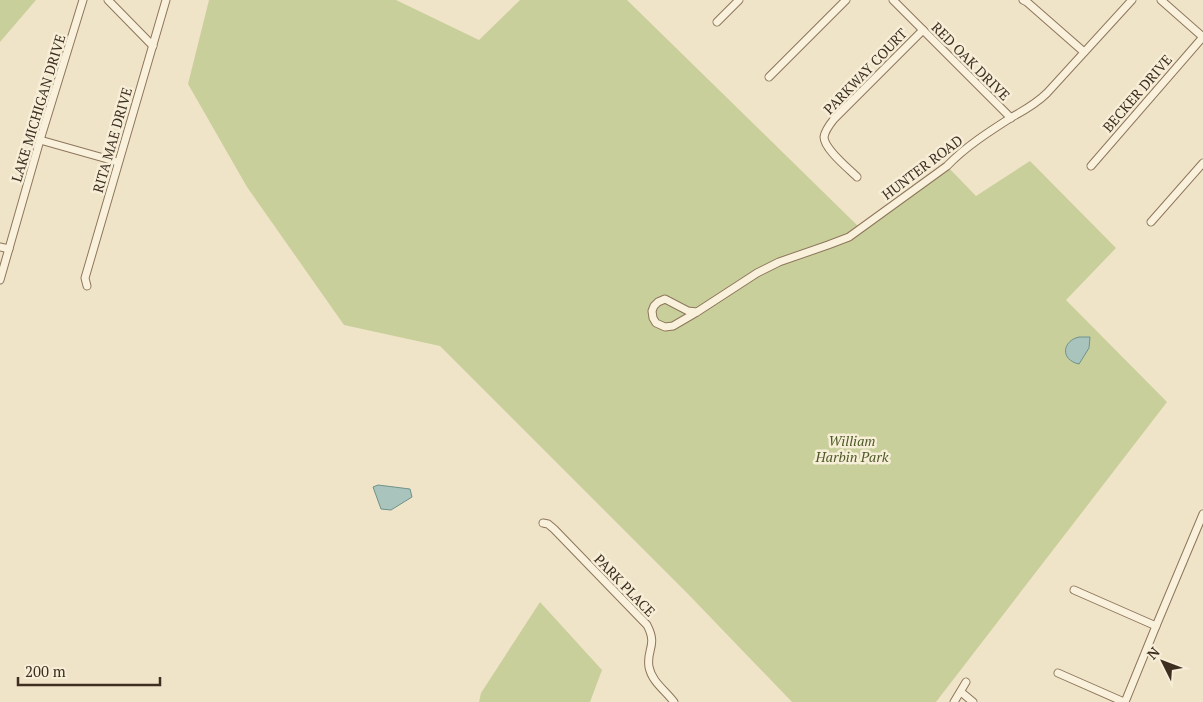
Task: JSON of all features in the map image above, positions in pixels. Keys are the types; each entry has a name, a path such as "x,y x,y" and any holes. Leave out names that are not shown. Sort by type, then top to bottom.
{"street":[{"name":"LAKE MICHIGAN DRIVE","path":"0,280 40,140 84,0"},
{"path":"108,0 153,46"},
{"name":"RITA MAE DRIVE","path":"87,286 85,278 166,0"},
{"path":"717,22 739,0"},
{"path":"769,77 846,0"},
{"name":"RED OAK DRIVE","path":"893,0 1011,118"},
{"name":"HUNTER ROAD","path":"696,312 688,311 665,299 654,306 652,312 656,323 665,328 673,326 779,262 849,237 957,156 1037,102 1132,0"},
{"path":"1161,0 1203,37"},
{"path":"1026,1 1084,52"},
{"name":"PARKWAY COURT","path":"857,177 826,145 824,137 827,129 834,119 923,30"},
{"name":"BECKER DRIVE","path":"1091,166 1203,37"},
{"path":"40,140 118,162"},
{"path":"1151,222 1203,163"},
{"path":"0,246 9,249"},
{"path":"1058,673 1124,702 1203,514"},
{"name":"PARK PLACE","path":"543,523 554,528 647,624 653,645 649,668 656,682 674,702"},
{"path":"1074,590 1156,626"},
{"path":"954,702 966,682"},
{"path":"961,692 973,702"}],"green space":[{"path":"0,0 36,0 0,42"},
{"name":"William Harbin Park","path":"209,0 396,0 479,40 520,0 627,0 860,228 947,166 976,196 1030,161 1116,248 1066,300 1167,402 936,702 792,702 688,594 440,346 344,325 247,187 188,84"},
{"path":"540,602 602,670 590,702 479,702 481,693"}],"water":[{"path":"1079,337 1090,337 1089,348 1079,364 1069,359 1066,351 1069,342"},
{"path":"378,485 410,489 412,497 391,510 381,509 373,487"}]}
